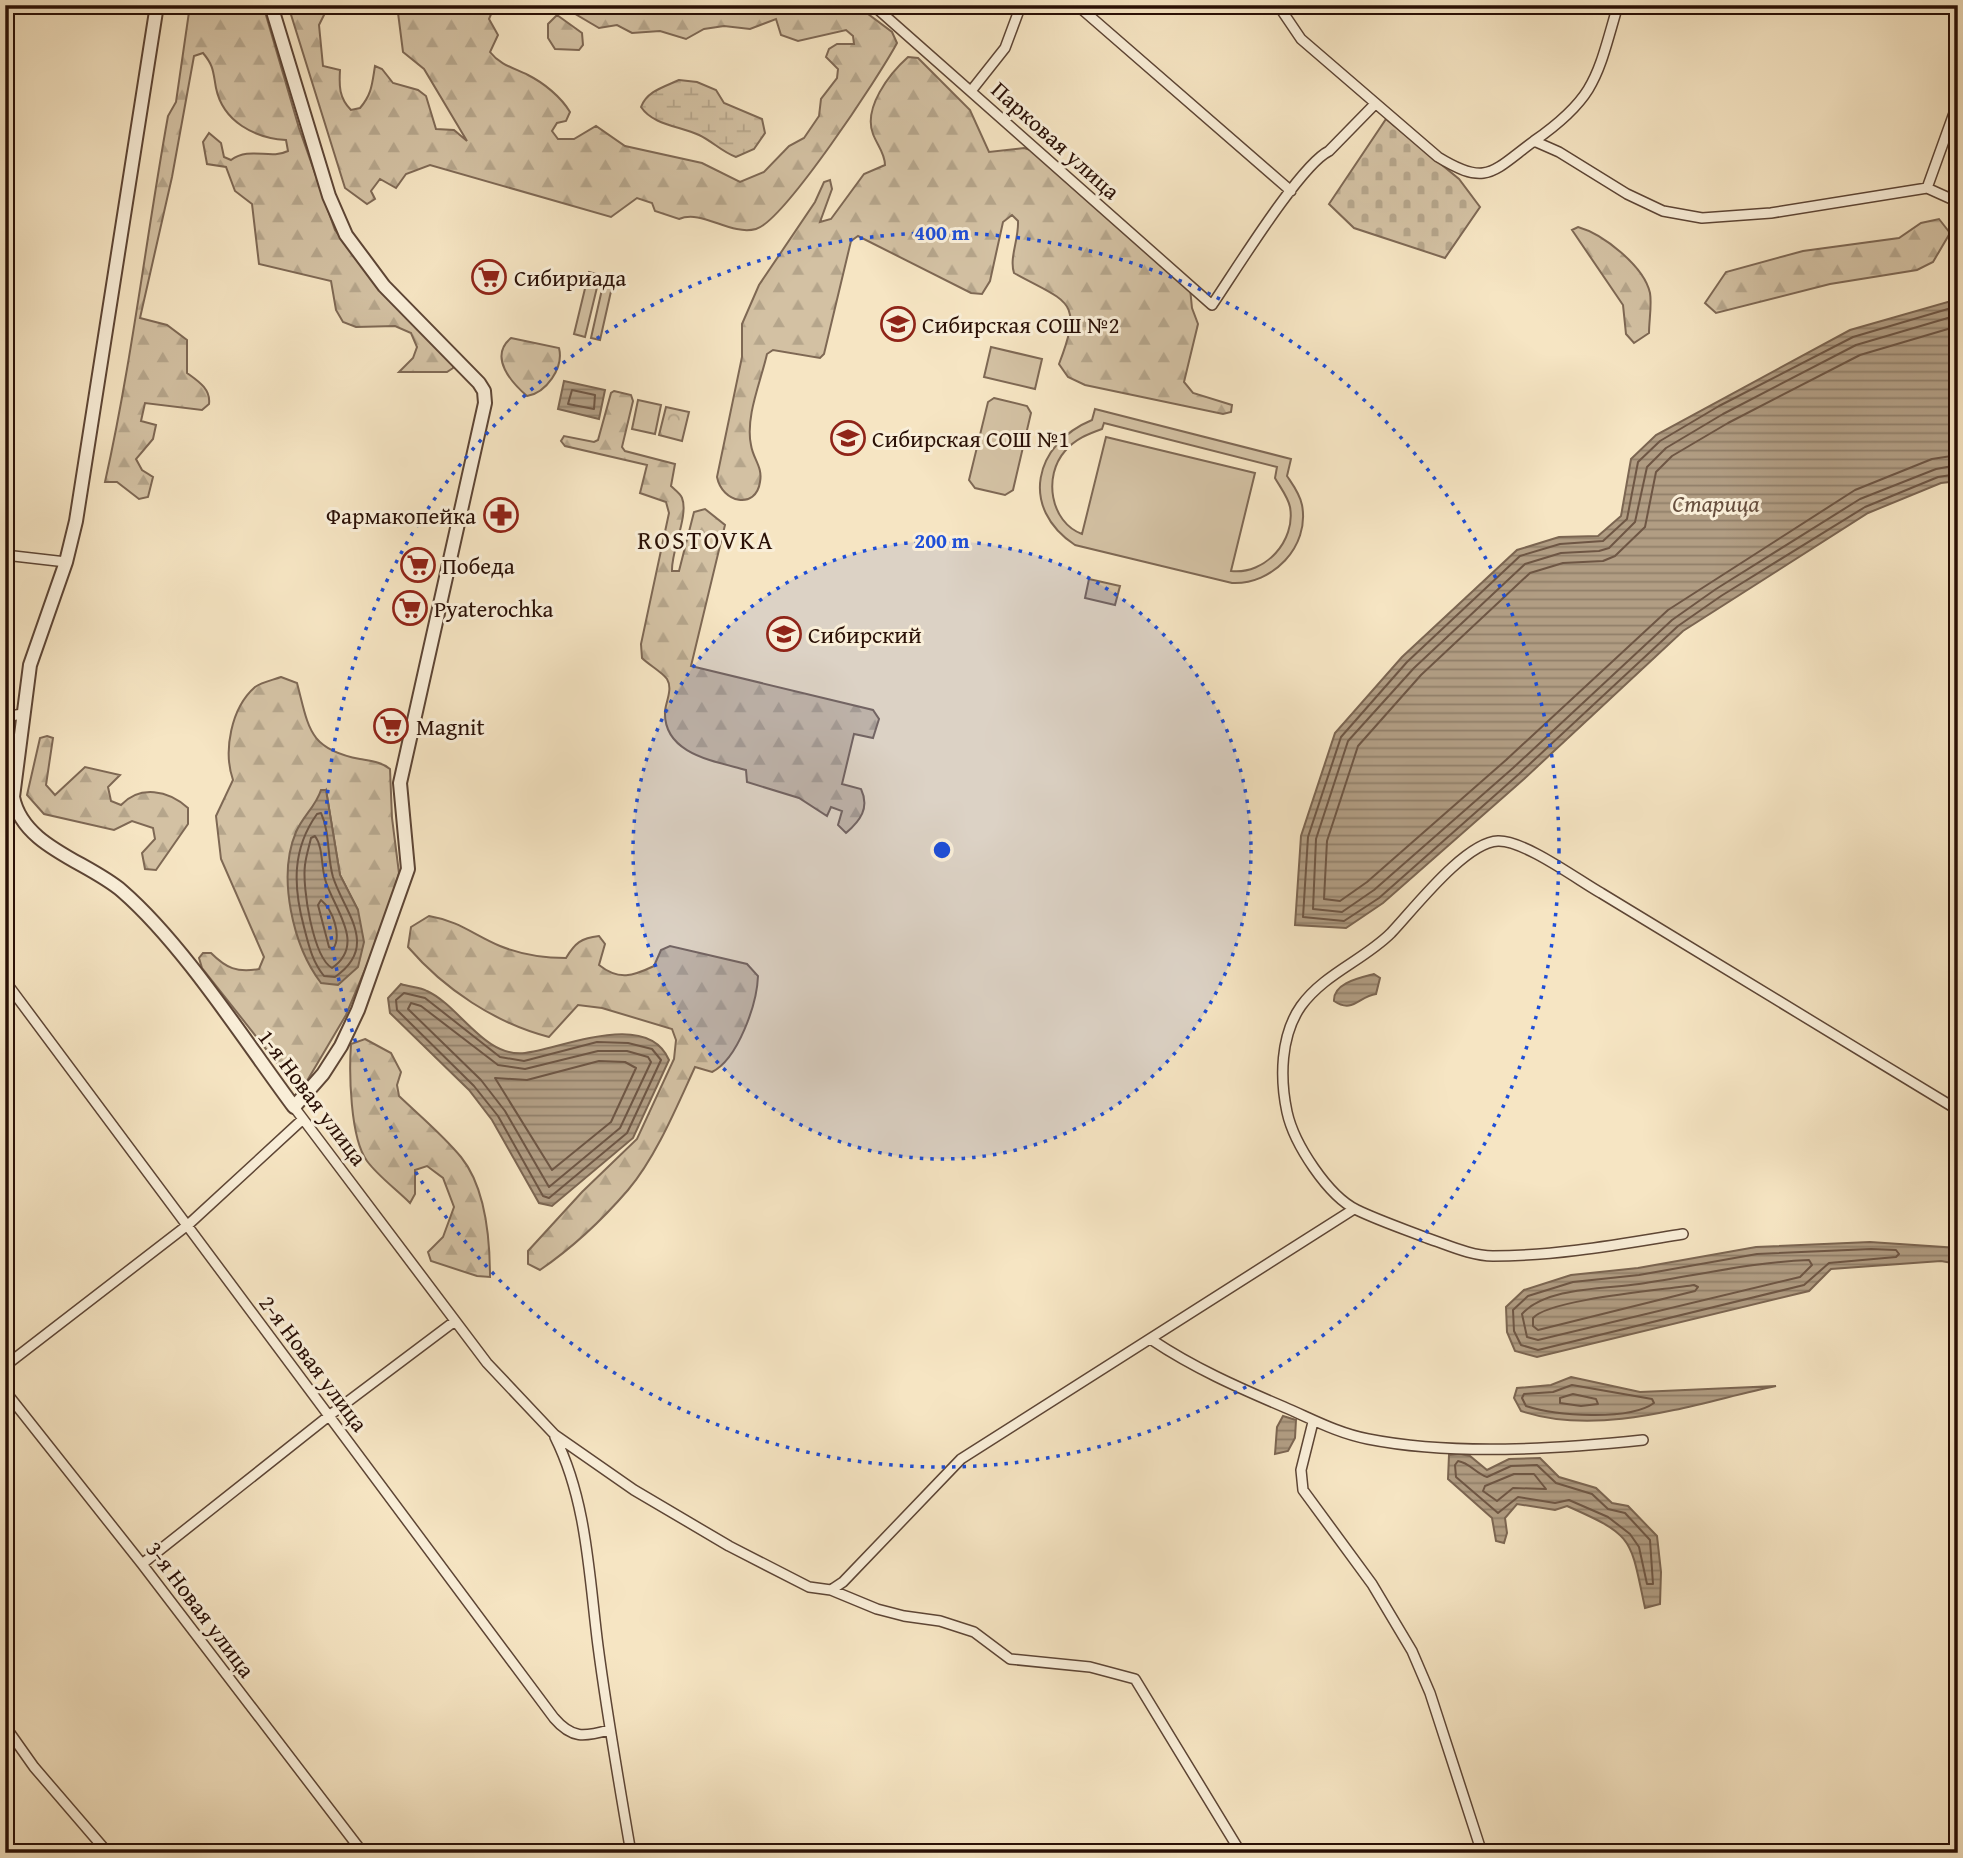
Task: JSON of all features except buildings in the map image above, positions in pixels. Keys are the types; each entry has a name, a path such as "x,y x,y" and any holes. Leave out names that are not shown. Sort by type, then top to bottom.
{"street":[{"path":"5,824 16,809 13,782 34,648 66,562 76,521 157,5"},
{"path":"271,5 329,196 346,235 384,286 479,383 484,391 485,402 400,783 408,869 358,1010 341,1046 323,1074 294,1107"},
{"name":"Парковая улица","path":"873,5 1212,305 1291,191"},
{"path":"971,91 1005,48 1021,5"},
{"path":"1077,5 1291,191 1320,156 1329,151 1375,104"},
{"path":"1278,5 1301,39 1438,157 1463,172 1482,174 1497,169 1566,118 1587,96 1618,5"},
{"path":"1927,188 1958,102"},
{"path":"1534,141 1559,152 1627,194 1663,211 1702,218 1824,206 1927,188 1958,202"},
{"path":"5,555 66,562"},
{"path":"5,717 22,714"},
{"name":"1-я Новая улица","path":"16,809 31,831 44,842 106,878 150,919 487,1363 555,1436"},
{"path":"1683,1234 1591,1248 1491,1256 1449,1246 1354,1209 1338,1196 1309,1159 1295,1136 1288,1117 1284,1055 1293,1022 1313,993 1390,934 1434,884 1471,853 1489,842 1500,840 1522,848 1594,889 1958,1110"},
{"name":"2-я Новая улица","path":"5,981 150,1179 189,1224 247,1307 565,1730 576,1736 587,1737 609,1730"},
{"path":"5,1366 189,1224 303,1119"},
{"path":"831,1590 855,1571 961,1459 1152,1340 1354,1209"},
{"path":"142,1564 330,1415 455,1321"},
{"path":"1152,1340 1199,1371 1313,1422 1370,1439 1453,1447 1534,1448 1643,1440"},
{"name":"3-я Новая улица","path":"5,1391 142,1564 363,1853"},
{"path":"1313,1422 1301,1470 1303,1490 1372,1584 1412,1651 1434,1705 1482,1853"},
{"path":"555,1436 634,1490 729,1546 809,1587 831,1590 877,1609 940,1621 974,1632 1010,1659 1090,1667 1135,1679 1241,1853"},
{"path":"555,1436 570,1466 581,1515 609,1730 631,1853"},
{"path":"5,1726 34,1767 108,1853"}],"green space":[{"path":"190,5 263,5 299,128 335,230 385,295 453,363 453,368 447,372 399,372 413,358 417,347 411,333 395,326 356,327 343,322 336,310 331,281 259,264 252,204 235,191 226,167 207,164 203,142 209,133 221,143 224,157 231,160 245,154 288,151 286,140 252,132 233,119 220,100 209,62 203,53 194,56 172,177 140,318 167,325 187,340 187,373 206,390 209,404 202,410 145,403 141,421 156,425 153,439 136,459 142,470 153,477 148,497 139,499 117,482 105,482 123,391 168,116 176,102"},
{"path":"288,5 329,5 319,25 323,66 340,70 341,92 351,110 360,108 367,98 375,66 382,69 393,83 418,90 426,96 436,129 454,130 467,141 424,69 403,52 397,5 495,5 489,19 498,35 490,52 503,63 540,82 566,106 570,112 566,121 557,123 552,131 558,139 574,139 596,126 625,146 702,163 740,182 764,172 789,146 804,138 819,116 821,99 837,78 838,69 826,57 829,49 837,44 854,44 853,36 846,30 798,41 781,35 776,19 750,29 724,26 704,29 686,39 660,31 632,33 617,25 599,28 565,8 537,9 529,5 856,5 892,32 897,43 852,114 808,175 769,220 756,229 746,230 697,217 679,219 655,211 652,203 637,198 611,217 430,165 406,174 396,188 380,179 371,191 375,199 367,204 345,188"},
{"path":"557,15 582,33 583,45 579,50 555,49 548,38 548,24"},
{"path":"908,57 918,58 970,110 989,152 1024,148 1037,152 1190,288 1192,308 1198,324 1184,382 1193,393 1232,405 1231,412 1223,414 1085,385 1068,377 1059,364 1070,327 1070,315 1059,298 1014,273 1018,221 1012,215 1003,222 990,281 982,294 971,293 858,236 851,241 824,354 820,358 773,350 767,354 750,423 752,450 760,472 757,491 746,500 739,500 725,493 717,477 742,357 742,324 759,285 815,202 824,182 830,180 832,189 820,222 831,219 864,174 885,165 873,134 872,113 886,82"},
{"path":"679,80 697,82 716,90 724,103 762,119 765,133 754,149 736,157 699,135 652,118 646,113 641,107 647,97"},
{"path":"1386,119 1459,179 1480,207 1445,258 1354,228 1329,204"},
{"path":"1939,219 1950,233 1933,262 1917,270 1830,284 1716,313 1705,303 1726,272 1803,251 1899,238 1921,223"},
{"path":"1578,227 1599,236 1621,252 1640,272 1646,283 1651,298 1649,333 1634,343 1626,334 1623,305 1572,230"},
{"path":"589,272 600,275 585,337 574,334"},
{"path":"605,276 614,278 600,340 591,338"},
{"path":"511,338 559,348 556,371 547,385 534,394 527,396 505,369 502,353 504,345"},
{"path":"991,347 1042,359 1035,389 984,377"},
{"path":"614,391 631,395 633,401 622,447 625,451 675,464 671,486 681,496 684,505 672,571 679,571 694,512 705,509 725,525 691,666 873,710 879,719 873,738 854,734 842,784 861,789 864,808 856,824 846,833 838,825 842,811 831,807 827,816 799,798 747,782 746,770 706,759 681,746 672,737 665,711 669,683 642,658 641,644 669,513 666,502 640,493 647,465 565,446 561,441 564,436 594,442 598,440 611,393"},
{"path":"994,398 1027,406 1031,413 1013,490 1005,495 975,488 969,480 988,402"},
{"path":"638,400 661,405 655,434 632,429"},
{"path":"666,407 689,412 682,441 659,435"},
{"path":"1095,409 1291,459 1287,476 1300,497 1303,520 1294,549 1274,570 1261,578 1232,583 1075,545 1057,530 1046,513 1040,496 1041,478 1046,460 1057,444 1072,431 1092,420","holes":["1104,423 1277,467 1275,478 1290,507 1288,532 1276,553 1244,571 1231,571 1255,473 1106,437 1082,534 1071,528 1063,519 1053,497 1052,485 1058,461 1077,440 1102,429"]},
{"path":"1089,579 1120,586 1115,605 1085,598"},
{"path":"281,677 297,683 308,724 320,742 343,755 376,762 390,769 392,818 399,873 385,922 346,1015 304,1086 296,1087 202,968 199,958 203,953 211,953 227,966 244,970 259,969 264,957 221,859 216,816 233,780 229,743 240,706 255,687","holes":["326,790 340,875 358,910 296,832"]},
{"path":"40,738 53,738 46,785 55,795 85,767 120,775 108,787 111,801 121,805 137,795 154,792 172,797 188,808 188,824 156,870 145,869 142,853 155,839 153,828 132,821 114,830 44,814 27,795"},
{"path":"429,916 458,925 508,949 541,956 566,958 579,942 599,936 605,944 599,965 620,975 633,974 654,966 661,950 670,946 747,964 758,976 750,1015 730,1055 712,1072 695,1067 665,1131 638,1177 598,1222 540,1270 528,1264 528,1251 582,1192 637,1139 674,1059 676,1040 672,1029 602,1008 578,1005 549,1037 509,1023 454,990 408,947 411,927"},
{"path":"365,1039 391,1053 401,1072 397,1085 399,1096 447,1141 469,1169 485,1214 490,1277 477,1276 431,1261 428,1252 443,1237 454,1207 443,1178 427,1166 415,1170 415,1194 410,1203 376,1172 361,1151 352,1104 350,1056 351,1044"}],"water":[{"name":"Старица","path":"1958,299 1958,481 1941,483 1868,513 1683,631 1524,779 1383,903 1346,928 1295,925 1301,836 1335,733 1402,657 1517,550 1559,537 1598,536 1621,516 1631,459 1656,435 1850,330"},
{"path":"564,381 605,390 599,419 558,409"},
{"path":"321,790 326,790 340,875 358,910 364,942 358,967 338,985 321,983 311,968 296,931 288,890 290,850 296,832"},
{"path":"1374,974 1380,978 1376,994 1346,1006 1334,1001 1342,986"},
{"path":"401,984 424,990 439,998 485,1040 510,1052 525,1053 581,1040 623,1034 642,1037 658,1045 669,1060 633,1138 552,1206 539,1203 492,1120 469,1090 390,1013 388,998"},
{"path":"1870,1242 1958,1248 1958,1264 1941,1261 1831,1269 1809,1291 1537,1357 1515,1351 1507,1332 1506,1307 1524,1290 1571,1275 1638,1268 1756,1247"},
{"path":"1571,1377 1640,1392 1776,1386 1648,1415 1584,1421 1521,1411 1514,1398 1517,1388 1551,1385"},
{"path":"1283,1416 1296,1420 1295,1438 1288,1451 1275,1454 1277,1427"},
{"path":"1449,1455 1470,1456 1487,1470 1509,1459 1540,1458 1559,1477 1596,1488 1612,1503 1628,1506 1657,1536 1661,1572 1660,1604 1645,1608 1632,1553 1618,1533 1567,1506 1555,1510 1517,1504 1505,1518 1507,1533 1504,1543 1496,1541 1492,1518 1448,1479"}],"place":[{"name":"Сибириада","path":"489,277"},
{"name":"Сибирская СОШ №2","path":"898,324"},
{"name":"Сибирская СОШ №1","path":"848,438"},
{"name":"Фармакопейка","path":"501,515"},
{"name":"Победа","path":"418,565"},
{"name":"Pyaterochka","path":"410,608"},
{"name":"Сибирский","path":"784,634"},
{"name":"Magnit","path":"391,726"}],"district":[{"name":"ROSTOVKA","path":"706,539"}]}
